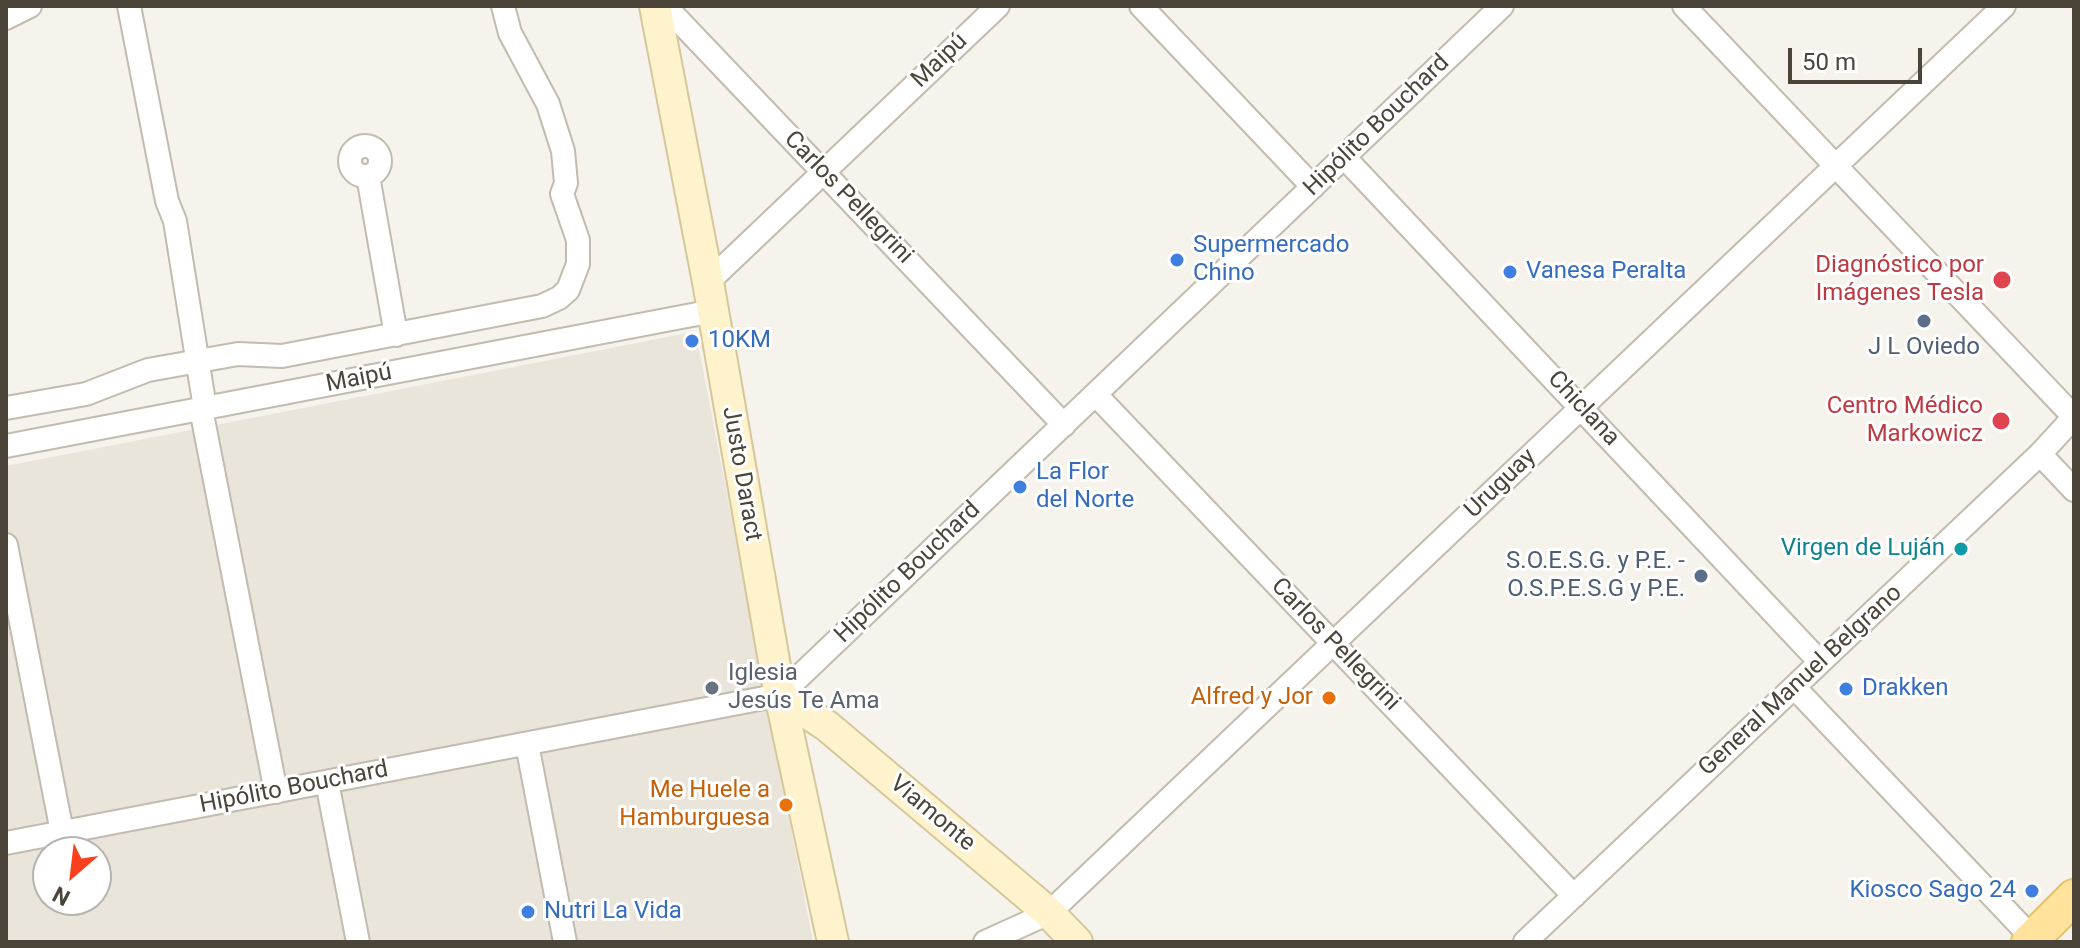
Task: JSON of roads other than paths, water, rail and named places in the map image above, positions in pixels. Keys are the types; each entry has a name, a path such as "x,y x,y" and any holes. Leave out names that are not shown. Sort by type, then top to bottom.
{"main road":[{"path":"2032,941 2074,897"}],"street":[{"path":"6,18 30,6"},
{"path":"129,6 167,201 175,221 203,409 276,792"},
{"path":"6,408 86,394 117,379 197,361 238,354 282,356 542,306 568,290 578,264 578,240 562,194 566,183 559,132 510,33 503,6"},
{"name":"Justo Daract","path":"655,6 708,282 780,695 833,942"},
{"name":"Carlos Pellegrini","path":"665,6 1064,425"},
{"name":"Maipú","path":"708,282 998,6"},
{"path":"1141,6 1313,187"},
{"name":"Hipólito Bouchard","path":"6,843 780,695 1502,6"},
{"path":"1684,6 2074,417"},
{"name":"Uruguay","path":"985,942 1049,913 2004,6"},
{"name":"Chiclana","path":"1344,157 1820,662"},
{"path":"368,176 396,335"},
{"name":"Maipú","path":"6,446 713,311"},
{"name":"Carlos Pellegrini","path":"1096,395 1574,896"},
{"name":"General Manuel Belgrano","path":"1540,937 1574,896 2040,454 2074,417"},
{"path":"2040,454 2074,490"},
{"path":"6,545 62,832"},
{"path":"1794,687 2032,941"},
{"name":"Viamonte","path":"780,695 827,726 1049,913 1077,942"},
{"path":"527,744 565,942"},
{"path":"327,782 358,942"}],"place":[{"name":"Supermercado Chino","path":"1177,260"},
{"name":"Vanesa Peralta","path":"1510,272"},
{"name":"Diagnóstico por Imágenes Tesla","path":"2002,280"},
{"name":"J L Oviedo","path":"1924,321"},
{"name":"10KM","path":"692,341"},
{"name":"Centro Médico Markowicz","path":"2001,421"},
{"name":"La Flor del Norte","path":"1020,487"},
{"name":"Virgen de Luján","path":"1961,549"},
{"name":"S.O.E.S.G. y P.E. - O.S.P.E.S.G y P.E.","path":"1701,576"},
{"name":"Iglesia Jesús Te Ama","path":"712,688"},
{"name":"Drakken","path":"1846,689"},
{"name":"Alfred y Jor","path":"1329,698"},
{"name":"Me Huele a Hamburguesa","path":"786,805"},
{"name":"Kiosco Sago 24","path":"2032,891"},
{"name":"Nutri La Vida","path":"528,912"}]}
